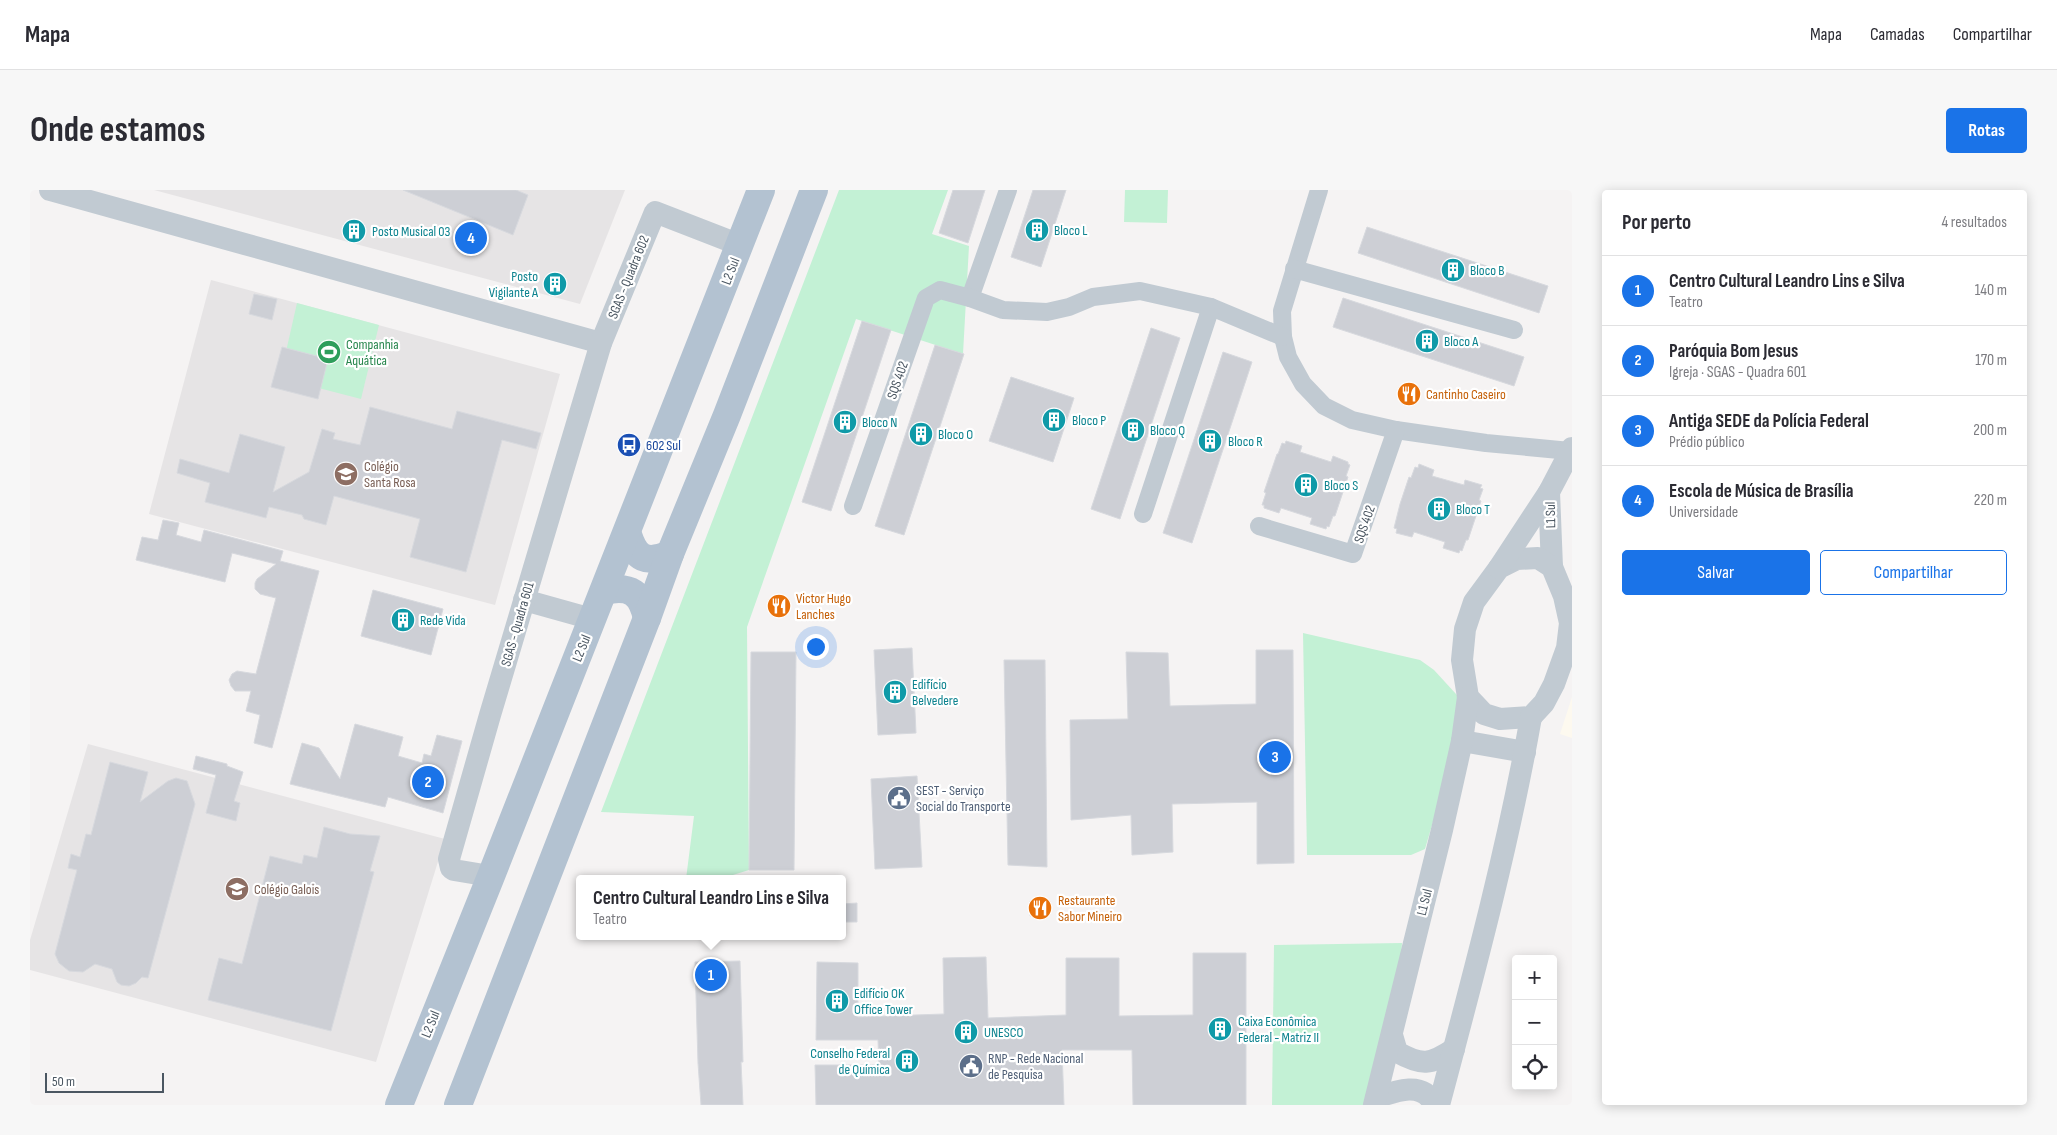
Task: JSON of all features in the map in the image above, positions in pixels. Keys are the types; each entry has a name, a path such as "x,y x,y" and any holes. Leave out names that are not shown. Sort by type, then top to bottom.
{"main road":[{"name":"L2 Sul","path":"399,1105 592,618 628,535 761,190"},
{"path":"458,1105 647,618 670,554 728,415 814,190"},
{"path":"628,535 638,555 644,559 658,560 670,554"},
{"path":"604,592 616,589 630,590 638,596 644,605 647,618"}],"street":[{"path":"50,190 601,343"},
{"path":"970,298 1008,190"},
{"path":"1319,190 1282,311 1283,337 1288,358 1303,384 1324,406 1352,420 1396,430 1486,443 1571,450"},
{"name":"SGAS - Quadra 602","path":"601,343 655,212 740,246"},
{"path":"1294,269 1514,330"},
{"name":"SQS 402","path":"853,506 926,298 940,290 1003,310 1047,312 1069,307 1093,297 1140,290 1210,307 1283,337"},
{"path":"1143,514 1210,307"},
{"name":"SGAS - Quadra 601","path":"490,876 454,870 449,859 601,343"},
{"name":"SQS 402","path":"1259,526 1354,554 1396,430"},
{"name":"L1 Sul","path":"1499,568 1549,492 1571,450"},
{"name":"L1 Sul","path":"1549,492 1552,567"},
{"path":"1439,1105 1517,793 1531,716 1544,703 1563,678 1571,623 1564,596 1552,567 1538,558 1517,559 1499,568 1474,602 1465,629 1462,660 1468,697 1484,714 1500,719 1531,716"},
{"path":"524,600 592,618"},
{"name":"L1 Sul","path":"1375,1101 1462,741 1468,697"},
{"path":"1462,741 1525,752"},
{"path":"1392,1035 1397,1052 1414,1061 1426,1063 1439,1059 1454,1049"},
{"path":"1375,1101 1404,1089 1418,1090 1432,1100 1434,1105"}],"shaded area":[{"path":"154,190 625,190 580,304"},
{"name":"Colégio Santa Rosa","path":"211,280 560,374 495,605 149,514"},
{"path":"1572,697 1572,738 1560,734"},
{"name":"Colégio Galois","path":"88,744 445,839 376,1062 30,970 30,940"}],"green space":[{"path":"839,190 948,190 932,234 969,246 963,354 856,319 747,627 749,870 733,875 687,875 694,816 601,812"},
{"path":"1125,190 1168,190 1167,223 1124,222"},
{"name":"Companhia Aquática","path":"297,303 379,325 361,399 280,378"},
{"path":"1303,633 1420,660 1434,670 1467,706 1425,849 1411,855 1307,855"},
{"path":"1402,943 1400,971 1366,1105 1272,1105 1274,945"}],"building":[{"path":"403,190 516,190 528,195 513,235"},
{"path":"953,190 985,190 968,243 939,233"},
{"name":"Bloco L","path":"1033,190 1066,190 1041,267 1011,257"},
{"name":"Bloco B","path":"1367,227 1548,286 1539,313 1358,253"},
{"path":"254,294 277,299 272,320 249,314"},
{"name":"Bloco A","path":"1343,298 1524,357 1514,386 1333,327"},
{"name":"Bloco N","path":"862,321 891,330 831,511 802,502"},
{"name":"Bloco Q","path":"1151,328 1180,338 1120,519 1091,509"},
{"name":"Bloco O","path":"935,345 964,354 904,535 875,526"},
{"path":"282,347 328,359 318,399 271,387"},
{"name":"Bloco R","path":"1223,352 1252,362 1192,543 1163,533"},
{"name":"Bloco P","path":"1011,377 1074,398 1053,462 989,441"},
{"path":"370,407 452,429 457,411 541,433 536,449 502,440 466,572 410,557 420,519 334,496 326,525 304,519 302,515 269,507 266,518 205,502 210,483 177,473 180,459 229,473 240,434 285,447 273,492 309,472 322,429 335,433 333,439 360,445"},
{"name":"Bloco S","path":"1286,441 1302,446 1300,452 1331,462 1333,456 1348,462 1350,465 1335,516 1333,516 1329,527 1327,526 1326,529 1310,524 1312,518 1281,508 1279,513 1264,508 1264,505 1262,505 1266,493 1264,492 1277,454 1282,443 1285,444"},
{"name":"Bloco T","path":"1419,464 1434,470 1432,476 1464,485 1465,480 1482,485 1480,488 1483,489 1479,500 1481,501 1468,540 1466,540 1462,551 1460,550 1459,553 1443,548 1445,542 1414,532 1412,537 1396,533 1397,529 1394,528 1409,477 1411,478 1415,467 1418,468"},
{"path":"163,520 179,523 176,535 201,542 204,530 283,551 280,561 319,571 272,748 254,743 260,715 246,711 251,691 235,691 229,680 232,674 237,671 256,674 276,598 260,594 255,589 255,583 257,579 276,564 232,553 225,582 136,560 142,537 158,540"},
{"name":"Rede Vida","path":"373,590 443,609 431,655 361,636"},
{"name":"Edifício Belvedere","path":"912,648 916,733 878,735 874,650"},
{"path":"1256,650 1293,650 1294,863 1257,864 1257,802 1172,804 1173,852 1132,855 1131,815 1071,820 1070,720 1128,719 1126,652 1168,653 1170,706 1256,704"},
{"path":"751,652 796,652 794,870 749,870"},
{"path":"1004,660 1045,660 1047,867 1008,865"},
{"path":"355,724 403,737 398,756 422,763 424,754 431,756 437,735 462,741 443,813 388,797 385,807 290,784 302,743 319,748 340,779"},
{"path":"196,756 227,764 227,766 243,772 234,801 240,803 236,821 206,813 216,775 193,769"},
{"path":"110,762 148,772 140,802 168,781 176,778 187,781 195,804 148,978 142,977 136,983 129,986 121,985 117,982 112,969 95,964 83,972 69,971 59,963 55,954 77,870 68,868 71,854 80,857 86,834 91,835"},
{"path":"917,776 922,867 875,869 871,779"},
{"path":"324,827 350,834 380,836 370,871 374,872 331,1031 208,1000 219,958 242,964 270,856 302,864 304,855 317,858"},
{"name":"Restaurante Sabor Mineiro","path":"1049,900 1050,915 1030,916 1030,901"},
{"path":"857,903 857,922 846,922 846,904"},
{"path":"1193,953 1246,953 1246,1105 1133,1105 1132,1050 1062,1050 1064,1105 816,1105 815,1065 879,1065 878,1040 816,1040 817,962 858,963 858,1017 944,1014 943,958 986,957 988,1018 1066,1015 1066,958 1119,958 1119,1016 1193,1015"},
{"path":"740,961 743,1105 701,1105 695,962"}],"place":[{"name":"Bloco L","path":"1037,230"},
{"name":"Posto Musical 03","path":"354,231"},
{"name":"Escola de Música de Brasília","path":"471,238"},
{"name":"Bloco B","path":"1453,270"},
{"name":"Posto Vigilante A","path":"555,284"},
{"name":"Bloco A","path":"1427,341"},
{"name":"Companhia Aquática","path":"329,352"},
{"name":"Cantinho Caseiro","path":"1409,394"},
{"name":"Bloco P","path":"1054,420"},
{"name":"Bloco N","path":"845,422"},
{"name":"Bloco Q","path":"1133,430"},
{"name":"Bloco O","path":"921,434"},
{"name":"Bloco R","path":"1210,441"},
{"name":"602 Sul","path":"629,445"},
{"name":"Colégio Santa Rosa","path":"346,474"},
{"name":"Bloco S","path":"1306,485"},
{"name":"Bloco T","path":"1439,509"},
{"name":"Victor Hugo Lanches","path":"779,606"},
{"name":"Rede Vida","path":"403,620"},
{"name":"Edifício Belvedere","path":"895,692"},
{"name":"Antiga SEDE da Polícia Federal","path":"1275,757"},
{"name":"Paróquia Bom Jesus","path":"428,782"},
{"name":"SEST - Serviço Social do Transporte","path":"899,798"},
{"name":"Colégio Galois","path":"237,889"},
{"name":"Restaurante Sabor Mineiro","path":"1040,908"},
{"name":"Centro Cultural Leandro Lins e Silva","path":"711,975"},
{"name":"Edifício OK Office Tower","path":"837,1001"},
{"name":"Caixa Econômica Federal - Matriz II","path":"1220,1029"},
{"name":"UNESCO","path":"966,1032"},
{"name":"Conselho Federal de Química","path":"907,1061"},
{"name":"RNP - Rede Nacional de Pesquisa","path":"971,1066"}]}
